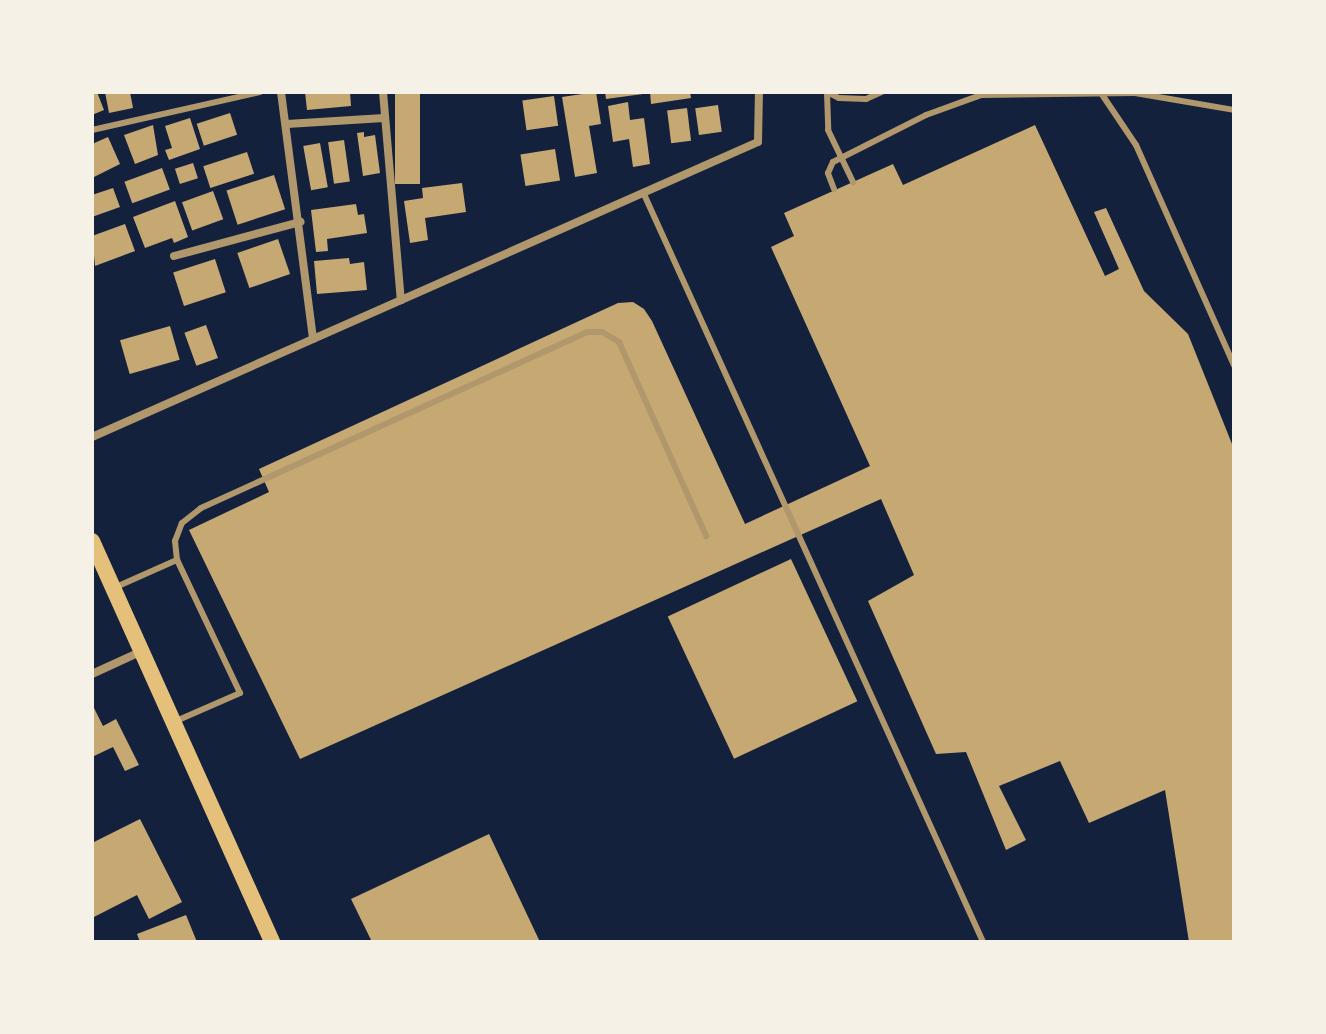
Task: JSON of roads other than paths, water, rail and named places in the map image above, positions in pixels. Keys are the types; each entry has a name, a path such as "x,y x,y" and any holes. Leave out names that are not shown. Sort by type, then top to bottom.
{"main road":[{"path":"92,541 272,942"}],"street":[{"path":"281,92 313,339"},
{"path":"383,92 401,300"},
{"path":"92,437 758,142 759,92"},
{"path":"287,124 384,118"},
{"path":"174,256 300,222"},
{"path":"92,674 140,652"}],"lane":[{"path":"92,130 260,92"},
{"path":"853,182 828,130 827,92 839,98 866,99 882,92"},
{"path":"1100,92 1136,145 1234,365"},
{"path":"834,189 828,173 833,162 926,115 981,95 1135,93 1234,110"},
{"path":"643,192 983,942"},
{"path":"173,723 240,693 177,560 175,541 182,523 193,514 587,332 602,332 619,342 706,536"},
{"path":"114,588 177,560"}]}
